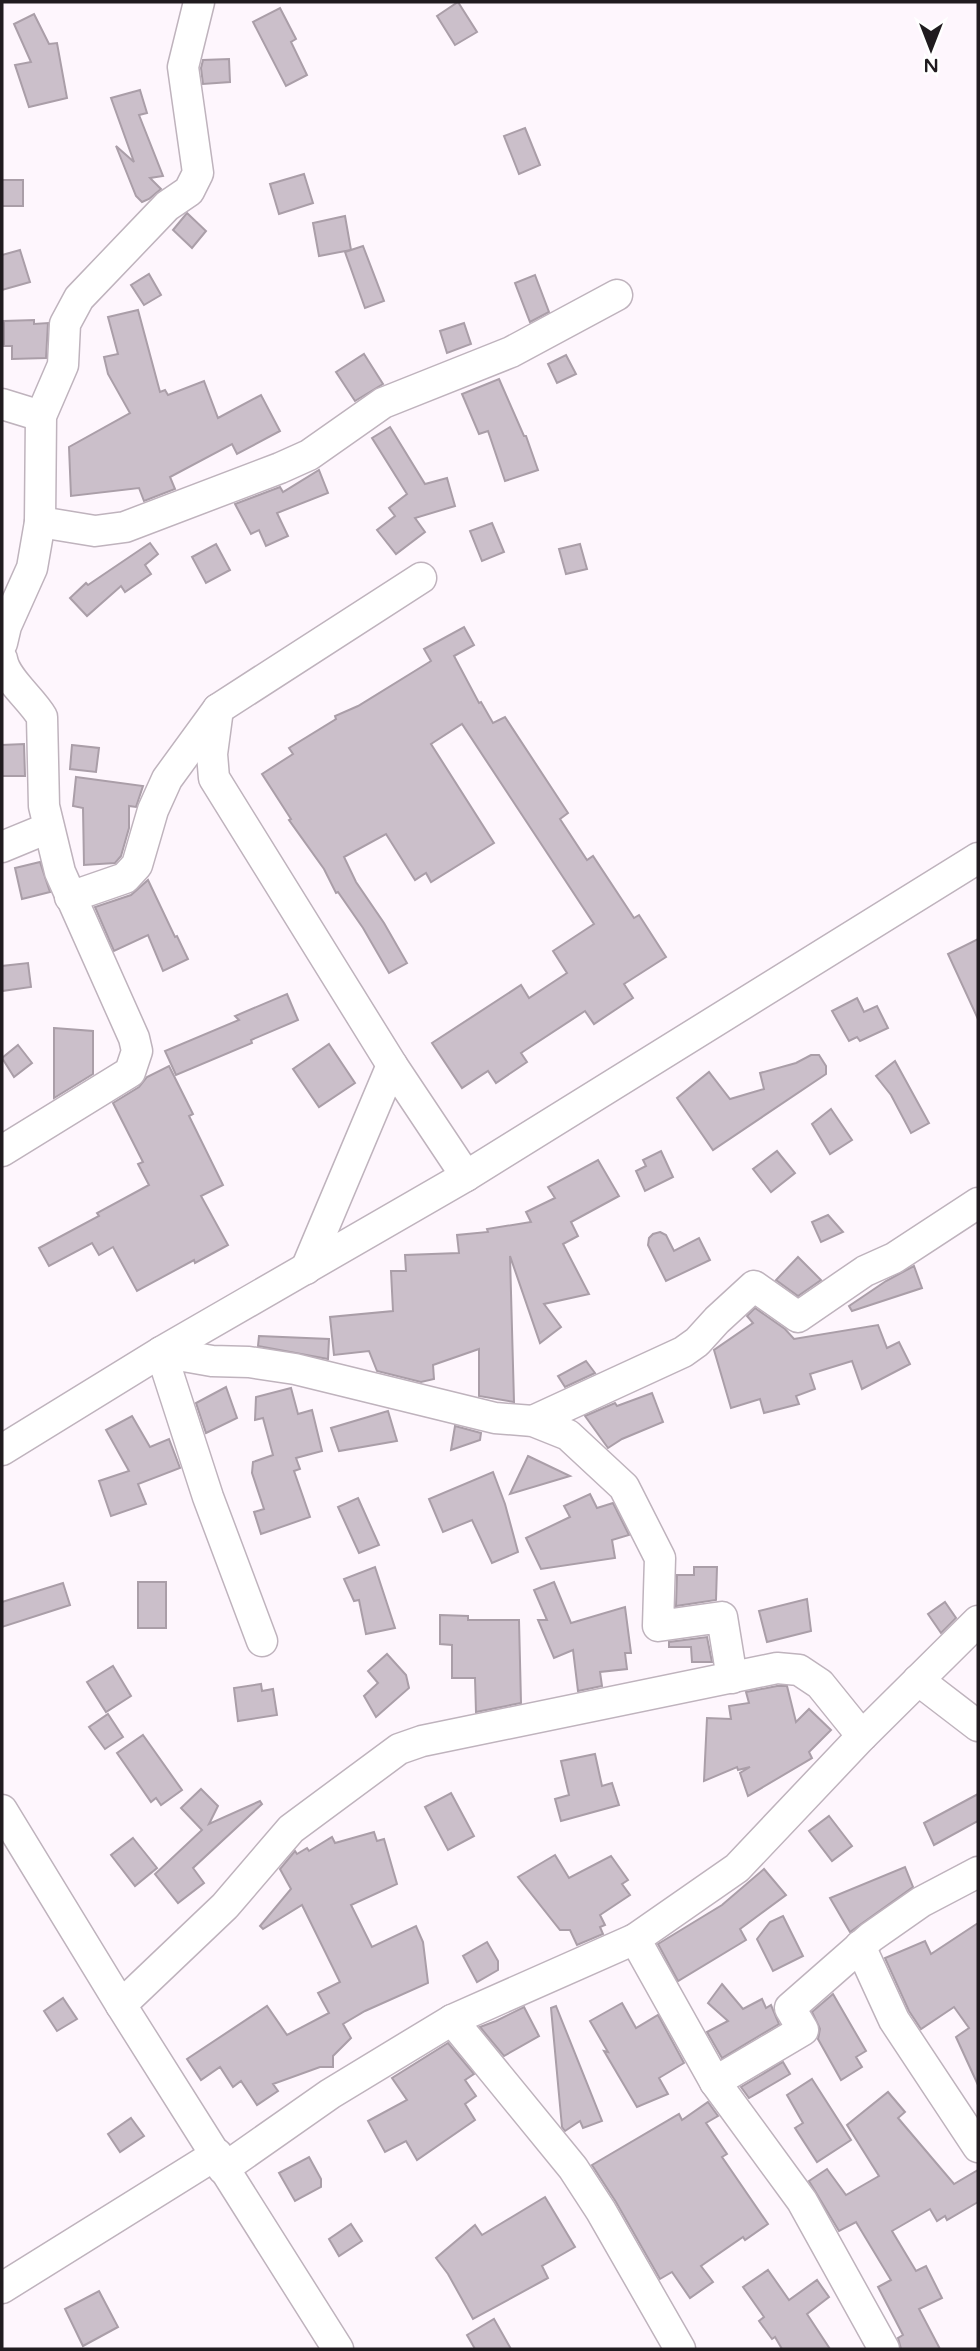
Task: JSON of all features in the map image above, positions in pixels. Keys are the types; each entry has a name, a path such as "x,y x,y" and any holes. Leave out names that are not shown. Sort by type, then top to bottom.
{"street":[{"path":"2,643 6,626 32,568 40,522 41,416 63,365 65,324 79,298 167,206 189,191 198,173 183,67 199,2"},
{"path":"40,522 94,531 125,527 280,468 309,455 383,403 512,352 617,295"},
{"path":"2,404 41,416"},
{"path":"70,897 125,878 137,865 153,810 167,779 218,709 421,578"},
{"path":"2,659 3,668 42,717 44,806 60,872 134,1038 137,1051 130,1072 2,1151"},
{"path":"218,709 212,754 214,778 392,1065 466,1177"},
{"path":"2,847 48,828"},
{"path":"2,1450 161,1352 466,1177 978,858"},
{"path":"306,1269 392,1065"},
{"path":"533,1421 683,1352 697,1342 754,1286 798,1317 865,1271 894,1258 978,1203"},
{"path":"161,1352 212,1361 250,1362 295,1369 495,1418 533,1421 568,1435 624,1487 660,1558 658,1626 722,1617 732,1678"},
{"path":"161,1352 208,1497 262,1641"},
{"path":"2,2288 220,2161 452,2020 635,1939 737,1868 862,1736 978,1621"},
{"path":"121,2005 225,1906 291,1829 399,1749 422,1741 777,1668 799,1670 820,1684 862,1736"},
{"path":"918,1680 978,1726"},
{"path":"2,1810 121,2005 338,2349"},
{"path":"715,2082 803,2030 790,2008 860,1946 921,1902 978,1872"},
{"path":"635,1939 715,2082 802,2202 884,2349"},
{"path":"860,1946 894,2020 978,2147"},
{"path":"452,2020 573,2168 601,2211 680,2349"}],"building":[{"path":"458,2 477,32 455,45 437,16"},
{"path":"280,8 296,39 291,42 307,75 286,86 253,22"},
{"path":"34,14 49,44 57,43 67,98 29,107 15,65 31,62 14,24"},
{"path":"229,59 230,82 203,84 203,60"},
{"path":"140,90 147,113 139,115 163,176 150,178 161,189 142,202 136,196 116,146 134,162 111,98"},
{"path":"525,128 540,165 519,174 504,136"},
{"path":"304,174 313,203 279,214 270,184"},
{"path":"2,180 23,180 23,206 2,206"},
{"path":"187,213 206,231 192,248 173,230"},
{"path":"345,216 351,250 319,256 313,223"},
{"path":"363,246 384,301 365,308 345,252"},
{"path":"20,250 30,282 2,290 2,255"},
{"path":"149,274 161,295 144,305 131,285"},
{"path":"535,275 549,312 530,322 515,283"},
{"path":"138,310 160,392 165,390 168,395 204,381 218,418 261,395 280,431 237,454 232,444 170,477 175,489 144,501 139,488 71,496 69,447 130,413 108,374 104,357 118,354 108,317"},
{"path":"34,320 34,324 48,323 46,358 12,359 12,346 4,346 4,321"},
{"path":"464,323 471,344 447,353 440,331"},
{"path":"364,354 383,384 355,401 336,372"},
{"path":"566,355 576,374 557,383 548,364"},
{"path":"499,379 526,436 538,470 505,481 488,431 479,434 462,394"},
{"path":"390,427 425,484 447,478 455,506 415,518 425,532 396,554 377,530 395,516 389,508 407,494 372,438"},
{"path":"319,470 328,493 277,513 288,536 266,546 259,530 251,534 235,504 280,487 283,492"},
{"path":"492,523 504,552 482,561 470,531"},
{"path":"150,543 158,554 145,565 151,574 125,592 121,586 87,616 70,598 86,583 88,585"},
{"path":"216,544 230,570 206,583 192,557"},
{"path":"580,544 587,569 566,574 559,549"},
{"path":"464,627 474,645 454,656 479,703 481,702 493,723 505,717 568,813 560,819 587,860 593,856 634,918 639,915 666,957 624,984 633,998 594,1024 585,1011 521,1053 527,1062 496,1083 488,1071 462,1088 432,1043 521,985 529,998 567,973 553,951 594,924 462,724 431,744 494,843 431,882 426,873 415,880 386,834 344,857 356,882 407,963 389,973 363,928 338,892 336,893 324,869 289,820 291,819 262,774 293,754 289,748 336,719 335,716 358,706 431,661 424,649"},
{"path":"24,744 25,776 2,776 2,745"},
{"path":"72,745 99,748 96,772 70,769"},
{"path":"76,777 143,786 136,807 129,806 129,828 121,856 115,863 84,865 83,808 73,806"},
{"path":"40,862 50,892 22,899 15,868"},
{"path":"148,880 188,959 163,971 148,935 114,951 95,907 131,895"},
{"path":"978,939 978,1019 948,954"},
{"path":"28,963 31,987 2,991 2,966"},
{"path":"287,994 298,1020 176,1075 165,1051 239,1020 235,1016"},
{"path":"857,998 864,1012 877,1006 888,1028 860,1041 857,1037 849,1041 832,1011"},
{"path":"54,1028 93,1031 93,1074 54,1098"},
{"path":"329,1044 355,1083 319,1107 293,1069"},
{"path":"18,1045 32,1063 14,1077 2,1058"},
{"path":"811,1055 819,1055 826,1066 826,1074 713,1150 677,1098 709,1072 730,1099 764,1089 760,1073 796,1063"},
{"path":"895,1061 929,1123 911,1133 891,1095 876,1076"},
{"path":"169,1066 193,1114 189,1116 223,1185 201,1196 228,1245 137,1291 113,1247 99,1255 92,1243 49,1266 39,1248 149,1185 138,1164 143,1162 113,1103 139,1087 147,1077"},
{"path":"831,1109 852,1140 830,1154 812,1124"},
{"path":"661,1151 673,1177 645,1191 636,1171 646,1166 643,1160"},
{"path":"777,1151 795,1173 771,1192 753,1169"},
{"path":"598,1160 619,1196 571,1222 578,1236 563,1244 589,1294 544,1304 561,1327 540,1343 510,1256 514,1402 479,1396 479,1349 433,1365 434,1379 421,1382 377,1371 369,1351 334,1355 330,1317 393,1311 391,1271 406,1271 405,1255 459,1253 457,1235 488,1232 487,1229 531,1222 526,1212 555,1198 548,1187"},
{"path":"828,1215 843,1232 821,1242 812,1222"},
{"path":"660,1232 666,1235 674,1251 699,1238 710,1260 666,1281 648,1245 649,1238"},
{"path":"798,1257 821,1280 798,1296 776,1280"},
{"path":"914,1266 922,1288 852,1311 849,1306"},
{"path":"755,1308 785,1329 794,1339 878,1325 887,1348 899,1342 910,1364 862,1389 852,1361 810,1374 815,1389 796,1396 799,1404 764,1413 760,1399 731,1408 714,1350 753,1323 747,1316"},
{"path":"259,1336 329,1339 328,1359 258,1346"},
{"path":"586,1361 595,1373 565,1387 558,1376"},
{"path":"226,1387 237,1418 206,1433 196,1403"},
{"path":"291,1388 298,1414 312,1410 322,1451 296,1458 300,1469 294,1471 310,1517 261,1534 254,1512 264,1509 252,1473 253,1462 273,1455 263,1418 255,1420 256,1397"},
{"path":"652,1393 663,1422 622,1439 608,1448 585,1416 615,1403 617,1406"},
{"path":"388,1411 397,1441 339,1451 331,1428"},
{"path":"132,1416 150,1447 169,1439 180,1468 138,1484 146,1504 111,1516 99,1481 129,1471 106,1430"},
{"path":"455,1426 481,1433 480,1440 451,1450"},
{"path":"528,1456 570,1476 510,1494"},
{"path":"493,1472 518,1552 492,1563 472,1520 443,1532 429,1499"},
{"path":"590,1494 597,1508 613,1503 629,1535 612,1540 615,1558 541,1569 526,1538 570,1517 564,1506"},
{"path":"358,1498 379,1545 359,1553 338,1507"},
{"path":"375,1567 395,1628 366,1634 359,1600 354,1601 344,1579"},
{"path":"694,1567 717,1567 716,1600 676,1606 677,1575 694,1575"},
{"path":"138,1582 166,1582 166,1628 138,1628"},
{"path":"554,1582 571,1623 625,1607 631,1653 625,1653 627,1669 600,1672 602,1686 578,1691 573,1650 554,1658 538,1620 547,1620 534,1590"},
{"path":"63,1583 70,1605 2,1627 2,1602"},
{"path":"807,1599 811,1631 767,1642 759,1611"},
{"path":"945,1602 956,1618 941,1633 928,1614"},
{"path":"440,1615 468,1616 468,1620 519,1620 521,1703 476,1712 475,1678 452,1678 452,1645 440,1644"},
{"path":"707,1637 712,1662 692,1662 691,1647 669,1647 669,1642"},
{"path":"387,1654 406,1675 409,1688 376,1717 364,1696 378,1683 368,1671"},
{"path":"113,1666 131,1696 106,1712 87,1682"},
{"path":"261,1684 262,1691 273,1689 277,1715 238,1721 234,1688"},
{"path":"787,1686 796,1722 809,1709 831,1730 809,1752 812,1758 748,1796 740,1773 750,1767 738,1770 737,1767 704,1781 707,1718 731,1719 729,1706 749,1703 746,1692"},
{"path":"108,1714 123,1737 105,1749 89,1727"},
{"path":"143,1735 182,1790 161,1805 156,1798 151,1802 117,1753"},
{"path":"595,1754 602,1786 612,1783 619,1805 561,1821 555,1799 569,1795 561,1761"},
{"path":"201,1789 218,1806 209,1824 260,1801 262,1804 193,1868 204,1883 178,1903 155,1874 202,1830 181,1808"},
{"path":"451,1793 474,1836 448,1850 425,1807"},
{"path":"978,1794 978,1821 934,1845 924,1823"},
{"path":"829,1816 852,1846 832,1861 809,1831"},
{"path":"374,1832 377,1841 384,1839 397,1884 351,1905 372,1947 416,1926 423,1942 428,1983 365,2011 343,2024 351,2038 333,2056 333,2067 320,2067 273,2084 278,2091 257,2105 241,2081 233,2087 220,2067 201,2080 187,2059 267,2006 287,2035 329,2013 318,1993 340,1982 302,1905 263,1929 260,1926 291,1889 280,1869 295,1851 297,1854 307,1848 309,1851 332,1837 335,1843"},
{"path":"133,1838 157,1868 135,1886 111,1855"},
{"path":"555,1855 569,1878 611,1856 628,1880 622,1884 630,1895 600,1915 605,1925 600,1927 603,1934 577,1945 570,1930 560,1930 518,1877"},
{"path":"905,1867 913,1887 850,1932 830,1898"},
{"path":"764,1869 786,1895 740,1929 746,1940 678,1981 658,1944 722,1905"},
{"path":"783,1916 803,1956 773,1971 757,1939 770,1922"},
{"path":"978,1923 978,2085 956,2037 969,2028 954,2007 921,2029 909,2011 885,1958 925,1941 931,1954"},
{"path":"487,1942 498,1961 498,1970 477,1982 463,1956"},
{"path":"722,1984 743,2009 762,1999 766,2008 771,2005 779,2024 722,2058 707,2032 728,2021 708,2003"},
{"path":"833,1994 866,2051 856,2057 862,2067 841,2080 818,2039 820,2029 812,2012"},
{"path":"63,1998 77,2019 57,2031 44,2011"},
{"path":"622,2003 636,2028 658,2015 684,2063 659,2078 668,2094 637,2107 604,2051 608,2052 590,2021"},
{"path":"556,2006 602,2121 583,2128 580,2121 565,2131 562,2127 551,2008"},
{"path":"524,2007 539,2036 504,2056 480,2027"},
{"path":"448,2043 474,2074 465,2080 476,2096 465,2104 475,2120 417,2160 406,2141 385,2152 368,2121 407,2100 392,2078"},
{"path":"783,2062 790,2074 749,2098 741,2087"},
{"path":"812,2079 851,2140 817,2162 795,2128 803,2123 787,2095"},
{"path":"888,2092 905,2112 898,2118 954,2184 978,2170 978,2202 947,2220 945,2216 937,2221 930,2209 892,2231 916,2271 926,2266 942,2298 919,2309 940,2349 901,2349 898,2338 903,2335 878,2287 891,2280 856,2222 839,2231 809,2181 827,2169 846,2195 879,2176 847,2125"},
{"path":"708,2102 718,2116 706,2123 727,2154 722,2157 768,2224 745,2240 743,2237 701,2266 713,2282 690,2298 672,2272 660,2279 592,2165 679,2114 682,2120"},
{"path":"131,2118 144,2136 120,2152 108,2134"},
{"path":"309,2157 321,2179 321,2187 295,2201 279,2173"},
{"path":"545,2197 575,2247 542,2266 548,2278 473,2319 436,2258 475,2225 482,2235"},
{"path":"351,2224 362,2241 339,2256 329,2239"},
{"path":"768,2270 789,2300 817,2280 829,2297 807,2314 830,2349 782,2349 775,2337 772,2339 759,2321 764,2317 743,2287"},
{"path":"99,2291 118,2327 83,2346 65,2309"},
{"path":"494,2319 511,2349 475,2349 467,2335"}]}
